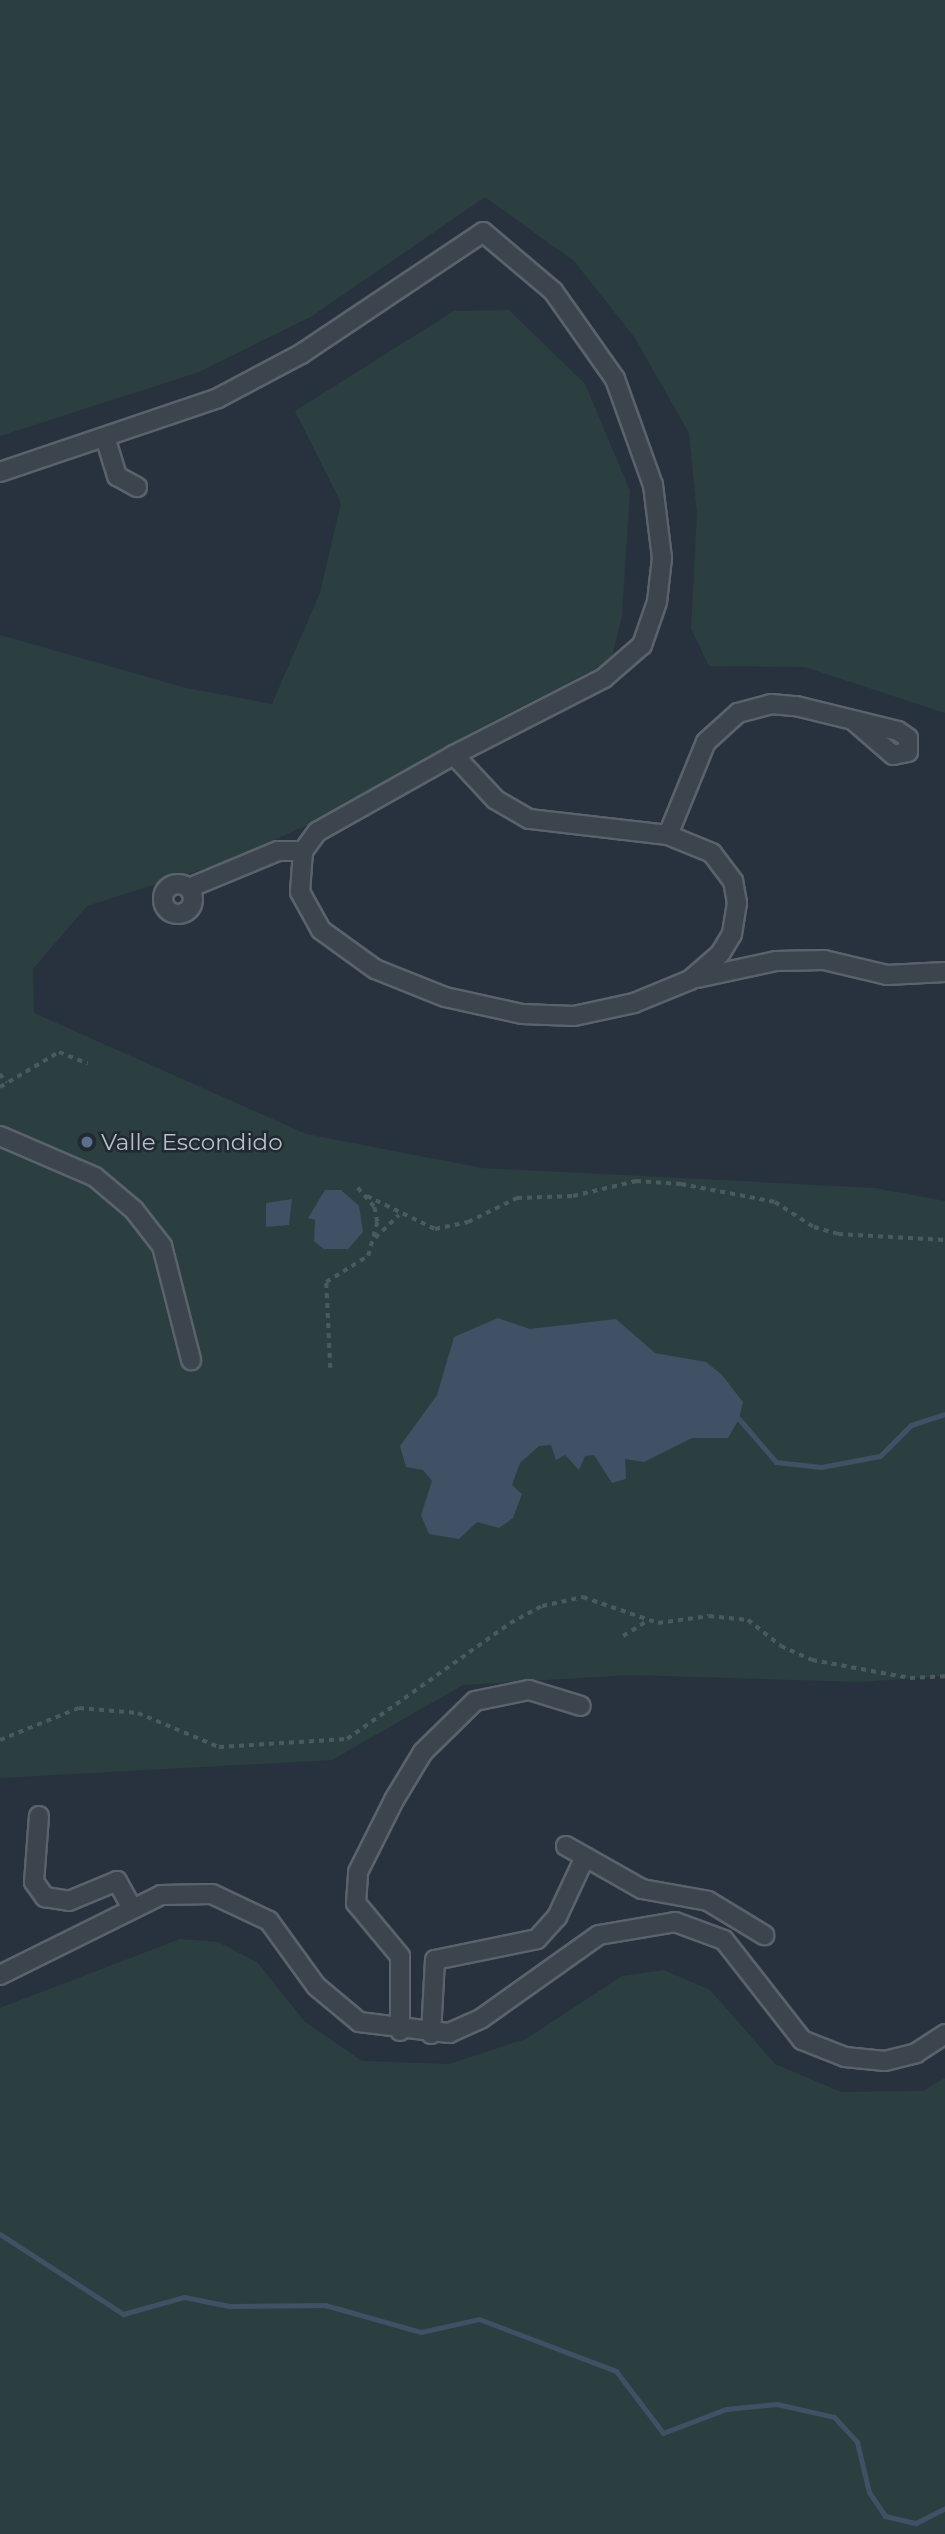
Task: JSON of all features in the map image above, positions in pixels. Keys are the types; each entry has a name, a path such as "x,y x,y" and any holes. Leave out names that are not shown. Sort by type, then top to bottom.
{"street":[{"path":"0,472 218,398 302,354 483,232 553,291 615,379 653,485 662,558 657,602 642,645 604,678 327,824 303,851 300,892 321,930 359,960 422,989 522,1014 566,1016 634,1003 691,980 738,969 824,960 887,975 945,972"},
{"path":"105,437 117,476 137,487"},
{"path":"668,835 706,743 738,713 785,704 855,722"},
{"path":"454,755 495,799 529,819 668,835 704,848 733,881 737,916 726,945 691,980"},
{"path":"189,888 278,851 303,851"},
{"path":"726,945 738,969"},
{"path":"0,1136 94,1177 134,1210 162,1246 191,1360"},
{"path":"400,2031 403,1966 389,1939 366,1919 356,1888 364,1860 423,1752 475,1701 500,1692 529,1690 581,1706"},
{"path":"39,1816 34,1882 45,1897 69,1901 117,1881 131,1906"},
{"path":"566,1846 653,1893 708,1900 764,1935"},
{"path":"431,2034 433,1967 444,1956 537,1939 557,1917 584,1857"},
{"path":"0,1975 131,1906 188,1892 247,1907 270,1921 337,2008 359,2022 400,2031 431,2034 482,2018 599,1935 658,1922 692,1926 724,1940 802,2040 845,2057 885,2061 916,2053 945,2034"},
{"path":"403,1966 433,1967"}],"path":[{"path":"0,1087 59,1052 88,1064"},
{"path":"0,1074 6,1083"},
{"path":"355,1185 367,1196 398,1215 435,1229 468,1222 517,1198 658,1182 775,1202 814,1227 838,1234 945,1240"},
{"path":"367,1196 377,1222 374,1240"},
{"path":"330,1368 326,1282 360,1264 374,1240 398,1215"},
{"path":"0,1740 79,1708 138,1713 219,1747 332,1742 371,1726 438,1670 542,1606 583,1597 647,1621 733,1617 812,1660 911,1678 945,1676"},
{"path":"623,1636 647,1621"}],"green space":[{"path":"0,0 945,0 945,713 805,667 709,666 691,629 697,513 689,433 635,338 574,261 485,197 312,316 199,372 0,436"},
{"path":"509,310 585,384 630,491 622,615 611,661 468,734 357,802 226,862 87,906 33,969 34,1013 306,1134 482,1168 875,1188 945,1201 945,1676 859,1682 631,1675 463,1685 332,1760 0,1778 0,635 186,688 272,704 320,593 341,503 295,411 454,311"},
{"path":"180,1939 218,1942 257,1962 305,2022 362,2061 449,2064 526,2039 622,1976 664,1970 710,1990 775,2064 841,2092 923,2091 945,2078 945,2534 0,2534 0,2008"}],"water":[{"path":"325,1190 341,1190 359,1206 363,1232 348,1249 324,1249 314,1241 315,1220 308,1218"},
{"path":"292,1199 289,1225 266,1227 266,1203"},
{"path":"498,1318 530,1329 616,1319 655,1353 706,1362 722,1375 743,1402 739,1419 728,1438 692,1438 644,1462 625,1459 626,1479 612,1483 594,1455 585,1456 579,1470 565,1455 556,1460 551,1445 539,1446 520,1463 512,1485 522,1494 513,1518 499,1528 477,1522 459,1539 429,1534 421,1515 432,1481 423,1470 406,1467 400,1446 437,1395 454,1337"}],"waterway":[{"path":"739,1419 776,1462 821,1467 880,1456 911,1425 945,1414"},
{"path":"0,2234 123,2314 184,2297 229,2306 325,2305 421,2332 479,2319 616,2371 663,2433 726,2409 777,2404 834,2417 857,2442 869,2492 885,2516 916,2523 945,2508"}],"place":[{"name":"Valle Escondido","path":"87,1142"}]}
